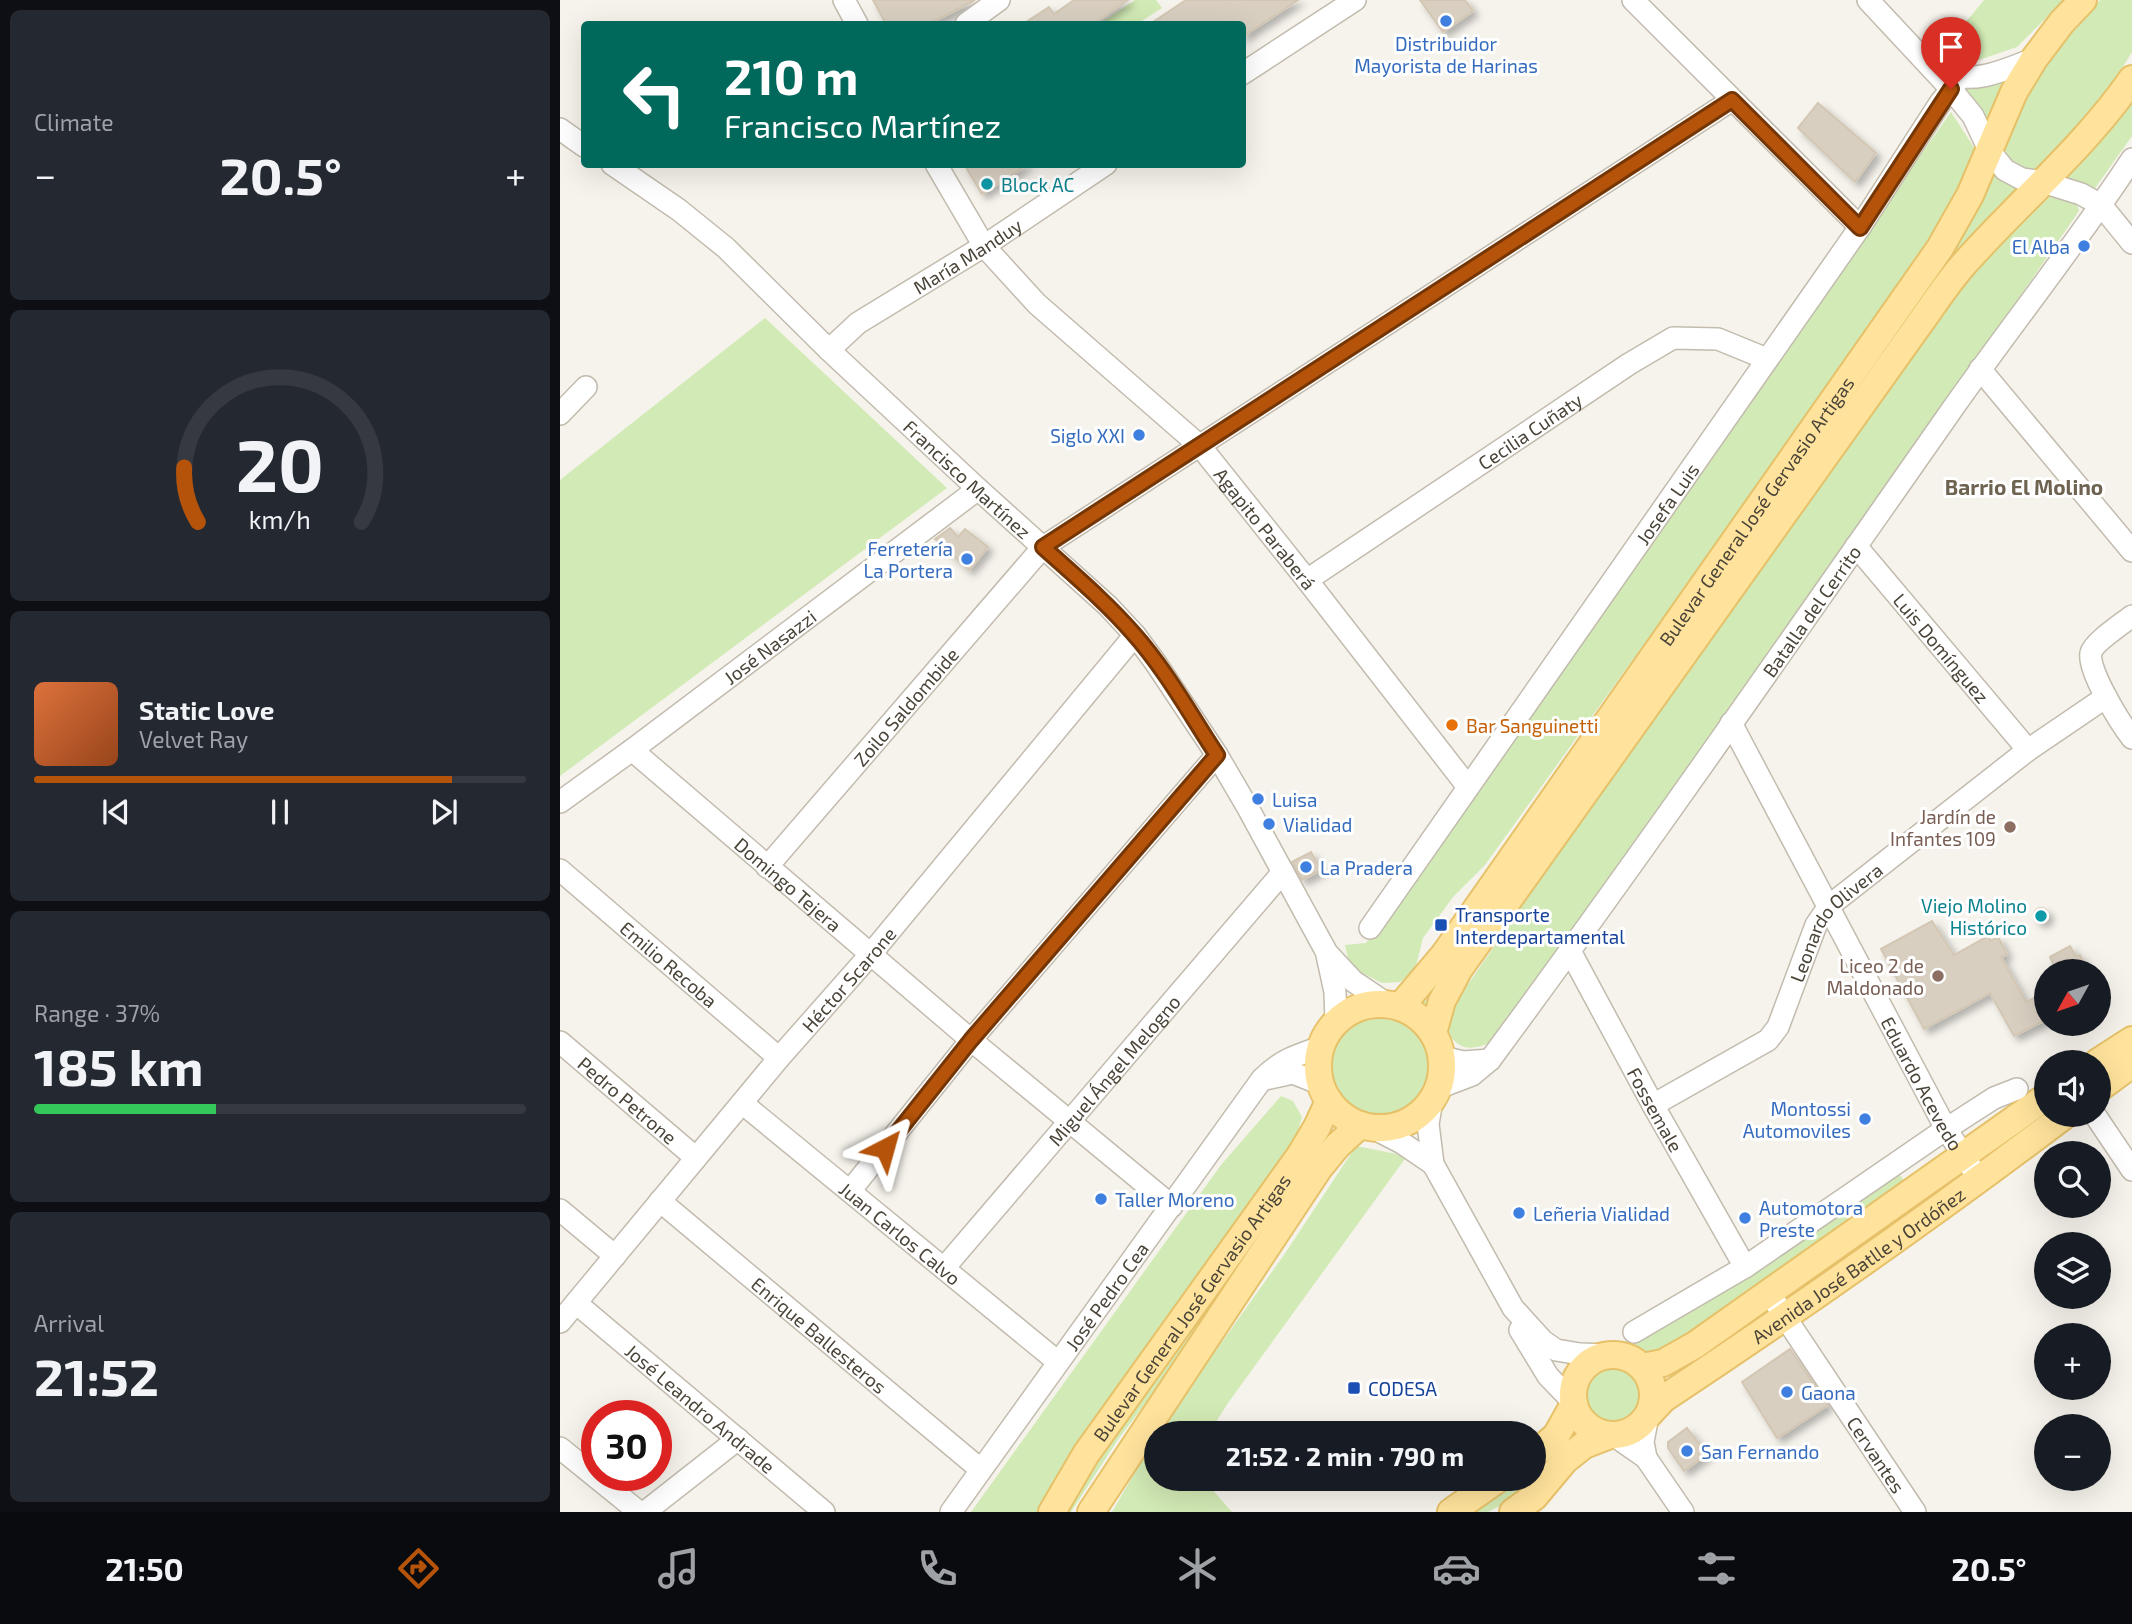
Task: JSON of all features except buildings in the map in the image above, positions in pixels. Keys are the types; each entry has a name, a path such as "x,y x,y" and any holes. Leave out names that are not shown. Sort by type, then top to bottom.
{"main road":[{"name":"Bulevar General José Gervasio Artigas","path":"1393,1006 1444,955 1880,336 1940,248 1969,195 2014,92 2034,59 2062,22 2084,0"},
{"name":"Bulevar General José Gervasio Artigas","path":"1437,1045 1442,1001 1459,969 1925,316 1962,266 2043,182 2116,101 2132,79"},
{"path":"1393,1006 1419,1017 1437,1045 1442,1073 1435,1094 1424,1111 1401,1125 1387,1128 1367,1126 1348,1119 1325,1092 1318,1065 1321,1047 1336,1022 1359,1007 1393,1006"},
{"path":"2111,1054 2132,1040"},
{"path":"2111,1079 2132,1064"},
{"name":"Bulevar General José Gervasio Artigas","path":"1052,1512 1086,1454 1301,1154 1317,1127 1325,1092"},
{"name":"Avenida José Batlle y Ordóñez","path":"1642,1367 1663,1363 1678,1356 2034,1105"},
{"name":"Bulevar General José Gervasio Artigas","path":"1091,1512 1319,1168 1338,1146 1367,1126"},
{"name":"Avenida José Batlle y Ordóñez","path":"1649,1414 1663,1399 1786,1318 2049,1127"},
{"path":"1513,1512 1534,1497 1565,1460 1584,1446 1634,1430 1649,1414 1653,1389 1649,1377 1632,1359 1608,1355 1595,1359 1577,1378 1574,1403 1587,1425 1602,1434 1612,1435"},
{"path":"1546,1445 1556,1436 1574,1403"},
{"path":"1451,1512 1481,1491"}],"street":[{"path":"844,0 855,21"},
{"path":"970,21 999,0"},
{"path":"1246,71 1355,0"},
{"path":"1633,0 1860,228"},
{"path":"1868,0 1931,65 1956,83 1998,163 2012,175 2081,194 2101,205 2132,243"},
{"path":"1956,83 2034,59"},
{"name":"Josefa Luis","path":"1370,928 1860,228 1956,83"},
{"name":"Zoilo Saldombide","path":"767,867 1043,547 1732,100"},
{"path":"560,129 581,144"},
{"name":"Batalla del Cerrito","path":"1490,1060 2132,159"},
{"name":"Francisco Martínez","path":"618,168 679,210 726,248 829,350 1108,606 1135,635 1217,755 1327,953 1353,981 1393,1006"},
{"name":"Agapito Paraberá","path":"938,168 984,246 1037,304 1199,446 1468,787"},
{"name":"María Manduy","path":"829,350 858,323 984,246 1100,168"},
{"name":"Cecilia Cuñaty","path":"1307,580 1629,363 1673,338 1718,339 1767,359"},
{"path":"1980,369 2132,551"},
{"path":"560,414 586,387"},
{"name":"José Nasazzi","path":"560,802 978,489"},
{"name":"Luis Domínguez","path":"1856,546 2028,750"},
{"path":"2129,729 2106,697 2092,666 2090,653 2132,616"},
{"name":"Héctor Scarone","path":"560,1322 779,1058 870,955 1135,635"},
{"name":"Leonardo Olivera","path":"1654,1105 1768,1040 1778,1027 1816,925 1829,906 2028,750 2106,697"},
{"name":"Eduardo Acevedo","path":"1731,723 1946,1129 1979,1179"},
{"name":"Domingo Tejera","path":"632,750 870,955 1172,1206"},
{"path":"850,1191 971,1040 1217,755"},
{"name":"Emilio Recoba","path":"560,870 779,1058"},
{"name":"Miguel Ángel Melogno","path":"944,1268 1283,872"},
{"name":"Fossemale","path":"1570,951 1745,1266"},
{"name":"Francisco Martínez","path":"1327,953 1335,992 1336,1022"},
{"name":"Pedro Petrone","path":"560,1042 696,1158"},
{"path":"1437,1045 1462,1062 1490,1060"},
{"name":"José Pedro Cea","path":"951,1512 1262,1079 1275,1066 1289,1058 1321,1047"},
{"path":"1490,1060 1472,1075 1435,1094 1428,1124 1433,1164 1513,1308 1543,1341 1556,1350 1608,1355"},
{"path":"1262,1079 1293,1073 1325,1092"},
{"path":"1634,1332 1745,1266 1994,1098 2017,1089"},
{"name":"Juan Carlos Calvo","path":"742,1102 1058,1362"},
{"path":"1367,1126 1402,1143 1433,1164"},
{"path":"2103,1127 2132,1170"},
{"name":"Enrique Ballesteros","path":"660,1202 980,1469"},
{"path":"560,1210 615,1255"},
{"name":"Cervantes","path":"1769,1293 1915,1512"},
{"name":"José Leandro Andrade","path":"576,1303 824,1512"},
{"path":"1513,1308 1517,1325 1542,1367 1574,1403"},
{"path":"1646,1458 1643,1442 1649,1414"},
{"path":"1612,1435 1646,1458 1683,1512"},
{"path":"645,1512 738,1439"},
{"path":"560,1448 639,1512"}],"green space":[{"path":"1135,0 1156,0 1162,8 1142,21 1104,21"},
{"path":"1984,0 2064,0 2017,47 1970,63 1957,61 1946,46"},
{"path":"2100,0 2132,0 2132,52 2106,94 2070,136 2038,169 2033,171 2023,167 2010,158 2003,144 2017,113 2026,94 2051,57"},
{"path":"2011,73 1987,121 1961,85"},
{"path":"2132,99 2132,136 2093,191 2063,178"},
{"path":"1951,112 1977,152 1924,255 1485,865 1453,897 1423,938 1415,970 1400,982 1382,983 1350,967 1345,945 1366,943"},
{"path":"1994,170 2022,188 1426,1010 1417,1005 1961,231 1988,187"},
{"path":"2047,197 2062,197 2076,202 2079,211 1849,543 1497,1040 1468,1048 1456,1042 1445,1028 1457,1000 1715,628 1961,279"},
{"path":"765,318 947,488 560,776 560,480"},
{"path":"1380,1013 1400,1017 1418,1028 1429,1046 1433,1066 1429,1086 1418,1104 1400,1115 1380,1119 1360,1115 1342,1104 1331,1086 1327,1066 1331,1046 1342,1028 1360,1017"},
{"path":"1281,1096 1293,1101 1302,1117 1295,1141 1068,1459 1037,1512 971,1512 1221,1165"},
{"path":"1329,1127 1338,1131 1161,1383 1119,1438 1071,1512 1065,1512 1114,1435 1157,1379 1286,1195"},
{"path":"1356,1146 1407,1156 1217,1421 1166,1421 1284,1255"},
{"path":"1961,1169 1966,1173 1790,1299 1787,1296"},
{"path":"1899,1174 1904,1184 1686,1339 1653,1356 1634,1344 1892,1175"},
{"path":"1608,1363 1620,1363 1636,1371 1642,1381 1642,1405 1636,1415 1620,1423 1608,1423 1592,1415 1584,1399 1584,1387 1592,1371"},
{"path":"1573,1420 1588,1434 1546,1471 1546,1451"},
{"path":"1144,1457 1144,1491 1214,1491 1232,1512 1112,1512"},
{"path":"1497,1491 1524,1491 1488,1512 1465,1512"}],"place":[{"name":"Distribuidor Mayorista de Harinas","path":"1446,21"},
{"name":"Block AC","path":"987,184"},
{"name":"El Alba","path":"2084,246"},
{"name":"Siglo XXI","path":"1139,435"},
{"name":"Ferretería La Portera","path":"967,559"},
{"name":"Bar Sanguinetti","path":"1452,725"},
{"name":"Luisa","path":"1258,799"},
{"name":"Vialidad","path":"1269,824"},
{"name":"Jardín de Infantes 109","path":"2010,827"},
{"name":"La Pradera","path":"1306,867"},
{"name":"Viejo Molino Histórico","path":"2041,916"},
{"name":"Transporte Interdepartamental","path":"1441,925"},
{"name":"Liceo 2 de Maldonado","path":"1938,976"},
{"name":"Montossi Automoviles","path":"1865,1119"},
{"name":"Taller Moreno","path":"1101,1199"},
{"name":"Leñeria Vialidad","path":"1519,1213"},
{"name":"Automotora Preste","path":"1745,1218"},
{"name":"CODESA","path":"1354,1388"},
{"name":"Gaona","path":"1787,1392"},
{"name":"San Fernando","path":"1687,1451"}],"district":[{"name":"Barrio El Molino","path":"2024,486"}],"route":[{"path":"885,1148 971,1040 1217,755 1135,635 1108,606 1043,547 1732,100 1860,228 1951,89"}]}
